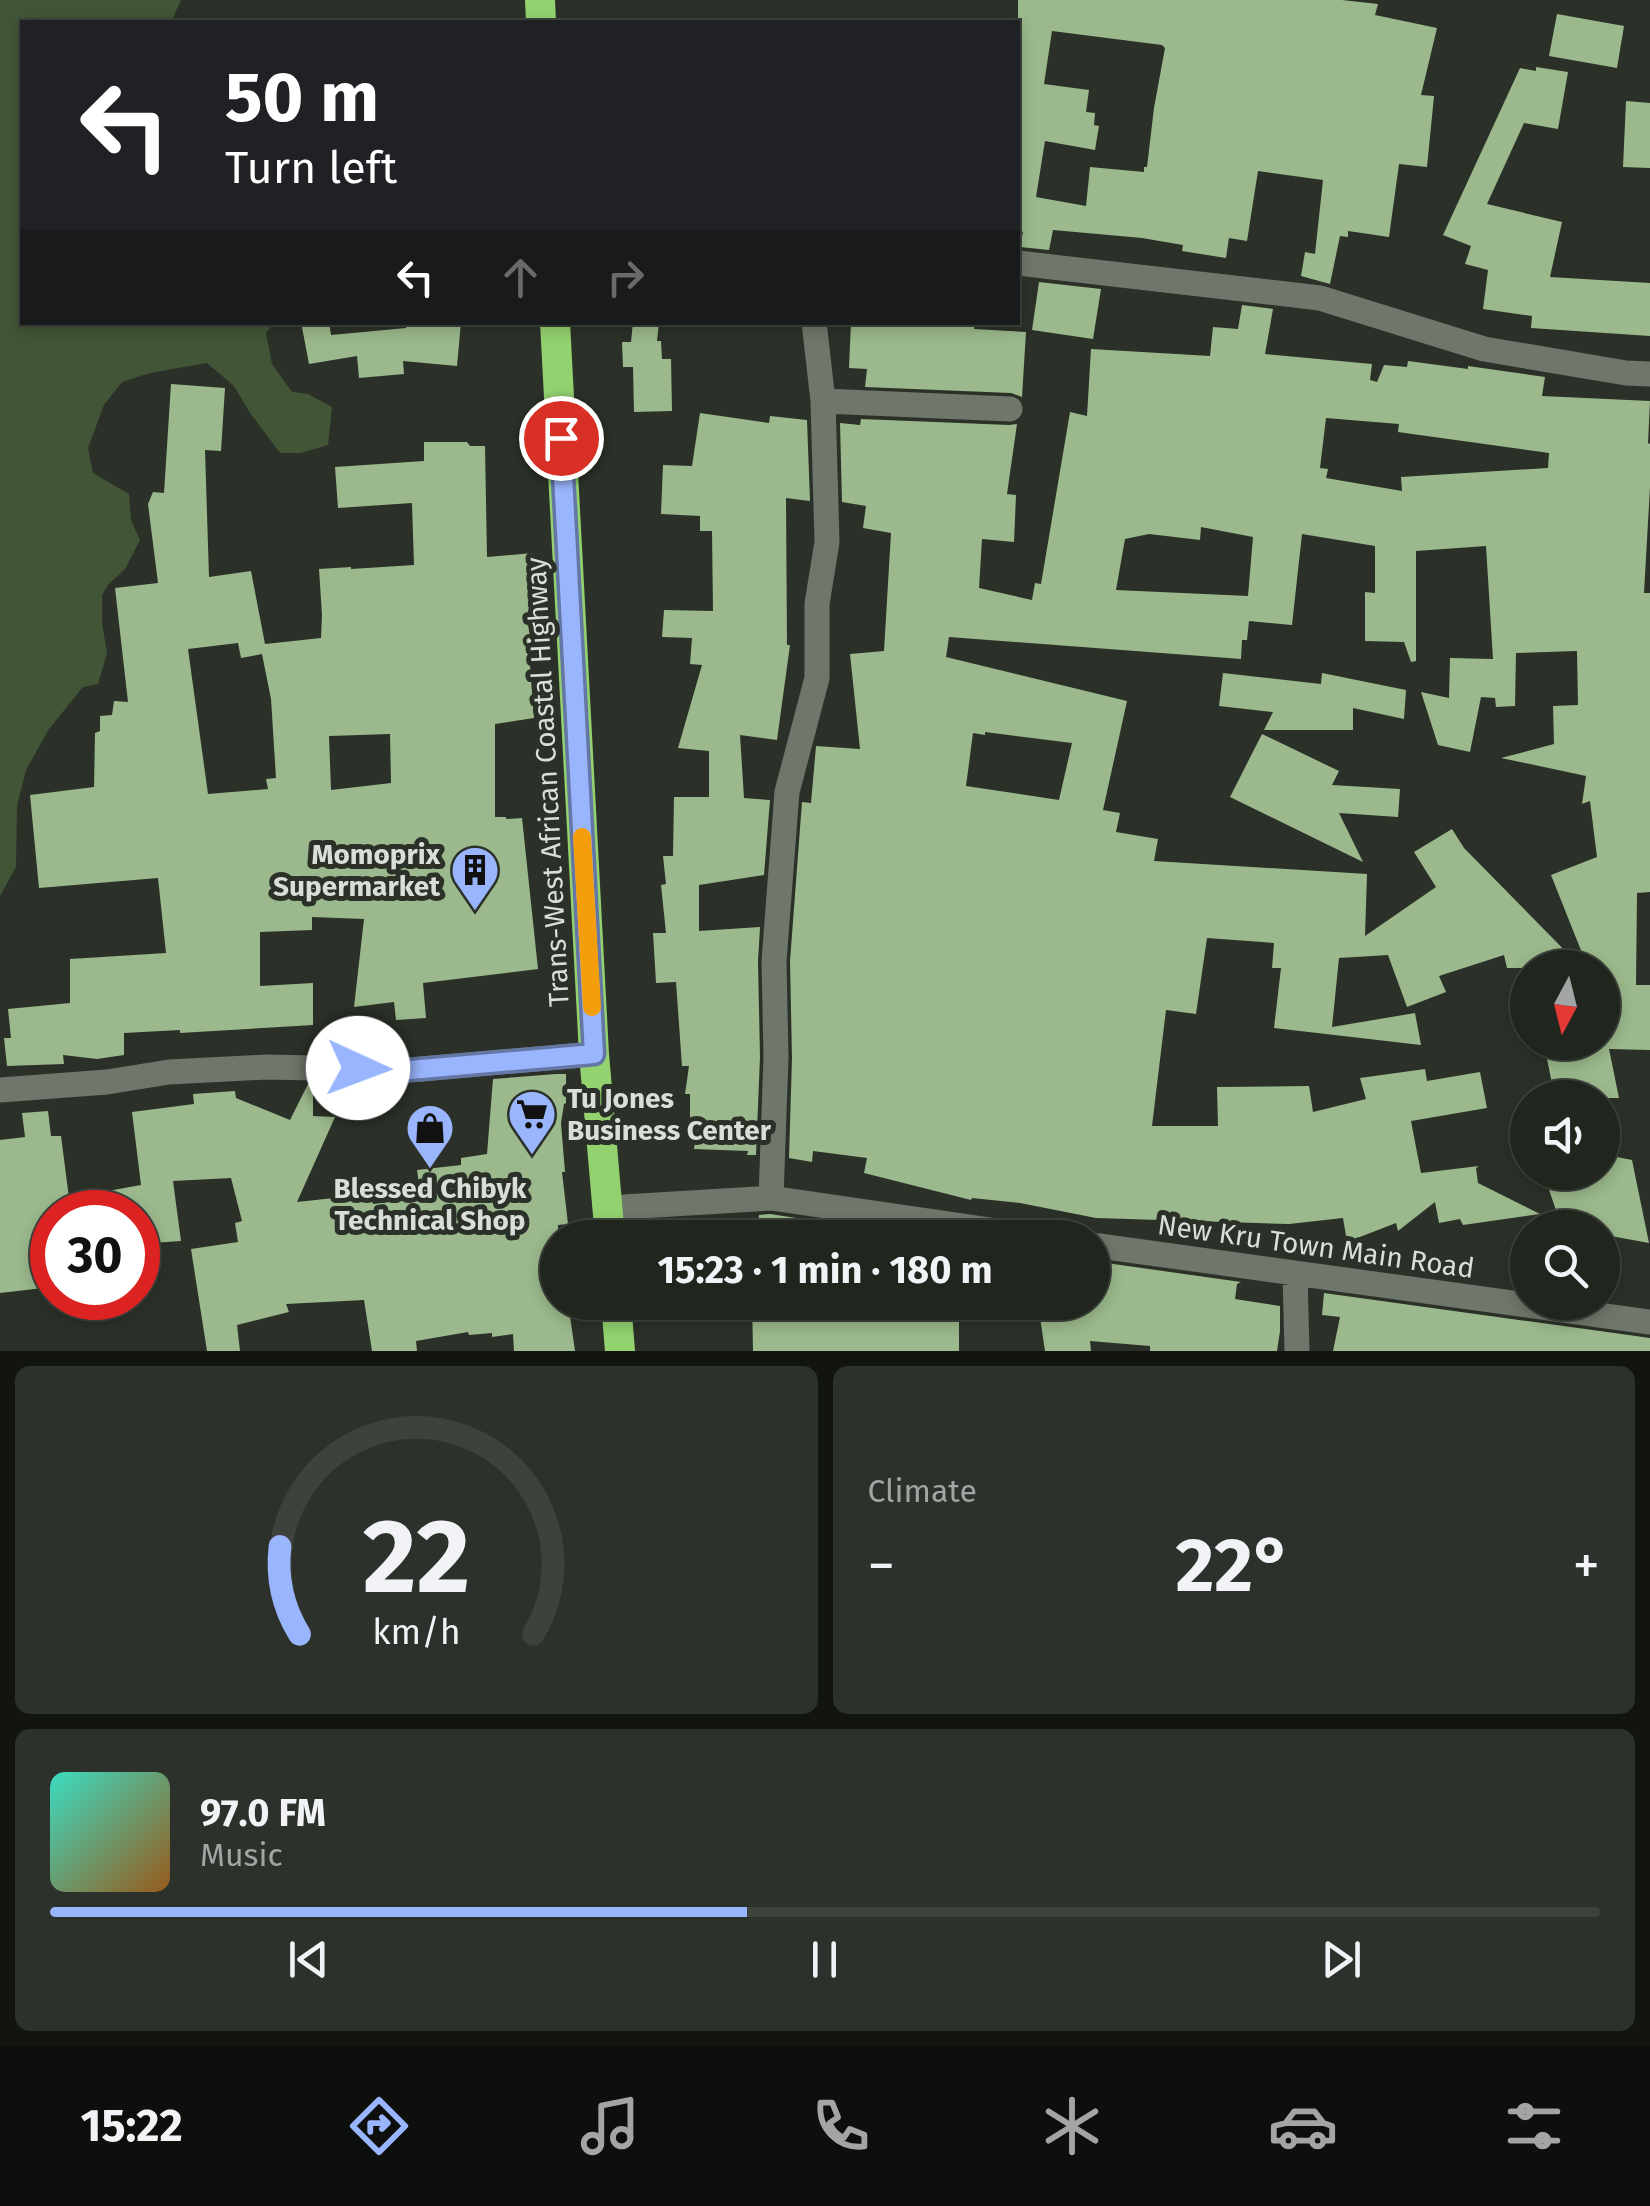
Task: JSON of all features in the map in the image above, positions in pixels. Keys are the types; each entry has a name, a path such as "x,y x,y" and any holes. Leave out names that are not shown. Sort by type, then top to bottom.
{"highway":[{"name":"Trans-West African Coastal Highway","path":"555,325 594,1054 608,1220"},
{"path":"617,1320 620,1351"}],"street":[{"path":"1020,263 1320,298 1484,349 1650,374"},
{"path":"771,1198 776,1057 774,961 786,792 817,678 816,604 827,542 823,401 814,325"},
{"path":"823,401 1010,409"},
{"path":"0,1090 107,1082 168,1072 267,1067 410,1070 594,1054"},
{"path":"622,1220 771,1198 921,1220"},
{"name":"New Kru Town Main Road","path":"1110,1247 1650,1322"},
{"path":"1296,1274 1297,1351"}],"green space":[{"path":"0,0 181,0 172,20 20,20 20,325 272,325 266,333 272,364 292,392 308,394 332,407 328,445 301,453 280,453 234,386 207,363 122,382 104,405 88,448 93,473 129,494 131,520 140,540 125,569 102,595 107,653 98,684 83,687 49,729 26,770 17,806 16,867 0,896"}],"building":[{"path":"1018,0 1342,0 1378,4 1375,15 1437,28 1421,95 1434,96 1427,167 1399,164 1389,237 1348,231 1348,237 1340,236 1330,284 1301,276 1305,252 1315,254 1323,180 1258,171 1247,241 1229,238 1226,258 1182,251 1183,245 1142,238 1053,230 1049,250 1020,247 1023,232","holes":["1052,31 1165,48 1144,172 1090,167 1086,206 1036,197 1045,141 1095,150 1099,126 1094,125 1095,113 1086,112 1089,90 1044,84"]},
{"path":"1557,14 1624,26 1617,68 1549,56"},
{"path":"1536,67 1568,72 1558,129 1524,123 1487,204 1562,222 1550,277 1650,283 1650,336 1531,328 1532,316 1483,309 1488,270 1465,264 1471,246 1443,235 1520,68 1536,71"},
{"path":"1626,101 1650,103 1650,168 1623,167"},
{"path":"1039,282 1101,289 1093,339 1032,330"},
{"path":"1242,305 1273,309 1265,354 1372,364 1370,380 1377,382 1384,365 1407,367 1408,361 1545,377 1542,396 1650,401 1644,593 1650,593 1650,892 1637,893 1636,985 1650,985 1650,1050 1620,1049 1620,950 1581,950 1551,875 1597,857 1590,801 1582,804 1586,776 1501,758 1554,744 1553,706 1578,705 1577,651 1516,653 1515,706 1496,707 1495,698 1481,697 1470,752 1438,745 1421,692 1449,698 1450,658 1493,659 1486,546 1416,551 1416,661 1411,662 1404,642 1365,641 1365,592 1375,593 1375,546 1302,534 1292,625 1249,621 1241,659 949,637 946,657 1127,701 1103,810 1120,813 1116,832 1158,839 1154,861 1367,874 1365,936 1436,887 1414,852 1452,829 1464,848 1564,950 1510,950 1510,968 1504,955 1439,976 1446,992 1407,1007 1388,955 1339,958 1332,1027 1415,1013 1421,1045 1274,1028 1281,968 1272,968 1274,943 1207,938 1196,1014 1166,1010 1152,1126 1218,1126 1217,1087 1309,1086 1313,1112 1366,1099 1360,1078 1425,1069 1427,1081 1480,1072 1487,1108 1411,1121 1421,1173 1479,1166 1478,1183 1532,1210 1510,1210 1510,1218 1463,1225 1460,1219 1439,1223 1435,1202 1398,1231 1396,1223 1347,1242 1343,1218 1289,1224 1096,1218 1020,1203 971,1200 864,1173 867,1158 813,1151 812,1162 789,1158 790,961 802,802 811,803 816,746 860,749 850,654 884,651 891,533 863,528 866,506 842,502 840,423 860,425 861,419 1017,424 1007,494 1016,495 1014,542 982,539 979,588 1032,600 1035,583 1041,584 1070,412 1087,416 1091,349 1210,356 1213,327 1238,329","holes":["1326,418 1399,424 1398,432 1549,453 1548,468 1401,477 1402,491 1326,478 1328,469 1320,468","1201,527 1253,537 1248,596 1116,590 1125,539 1149,534 1200,540","973,733 1072,743 1059,800 966,786"]},
{"path":"302,325 329,325 331,335 406,325 461,325 457,366 403,361 404,374 359,378 357,356 309,364"},
{"path":"633,325 659,325 657,341 661,341 662,359 671,359 672,411 634,412 633,367 623,367 622,342 631,342"},
{"path":"851,325 975,325 974,329 1026,332 1022,397 1011,393 865,387 867,369 849,368"},
{"path":"171,384 225,388 221,451 205,450 209,577 251,571 265,644 321,638 319,569 414,565 412,503 338,508 335,467 424,461 424,442 485,446 487,557 533,553 535,652 529,652 534,718 495,724 495,817 522,818 538,969 423,983 426,1018 396,1020 394,1002 354,1007 364,919 312,917 312,930 260,932 260,986 313,983 313,1025 124,1033 124,1055 97,1059 63,1055 64,1064 7,1066 4,1038 11,1038 8,1009 70,1003 70,959 166,953 158,878 39,888 30,795 94,787 95,733 100,731 100,716 112,715 114,701 128,702 115,588 158,583 148,504 153,492 164,493","holes":["238,643 241,658 262,654 271,699 276,778 266,779 268,789 208,794 188,649","390,734 391,783 331,790 329,736"]},
{"path":"700,413 769,423 770,416 807,420 810,501 786,498 790,645 777,740 740,735 744,798 770,800 764,875 699,885 699,931 760,927 756,1155 747,1155 748,1151 694,1149 696,1132 690,1132 690,1094 685,1094 689,1066 682,1066 676,982 656,983 653,933 666,933 661,885 666,884 663,856 673,856 674,797 709,797 709,751 678,748 702,665 690,664 692,638 662,637 664,610 713,611 712,531 700,531 700,516 661,514 663,465 692,466"},
{"path":"1223,673 1321,684 1322,673 1406,690 1404,719 1353,708 1353,730 1264,730 1273,712 1219,706"},
{"path":"1262,734 1339,771 1332,785 1400,789 1398,817 1339,813 1363,862 1230,797"},
{"path":"1547,1060 1611,1060 1615,1080 1551,1080"},
{"path":"566,1074 561,1123 568,1220 540,1220 540,1320 571,1320 575,1351 514,1351 513,1334 492,1337 492,1333 468,1332 416,1341 417,1351 372,1351 364,1300 286,1304 289,1312 237,1325 240,1351 207,1351 191,1249 238,1242 235,1223 242,1221 231,1178 173,1181 181,1241 160,1242 160,1190 113,1190 141,1185 132,1112 194,1104 193,1094 235,1091 236,1098 290,1120 308,1084 313,1084 313,1116 335,1117 297,1202 371,1194 373,1204 421,1198 417,1170 461,1165 461,1158 487,1154 493,1079"},
{"path":"48,1111 51,1136 61,1136 68,1190 30,1190 30,1290 0,1293 0,1140 25,1137 22,1113"},
{"path":"1620,1158 1632,1160 1649,1243 1620,1238 1620,1210 1556,1210 1549,1190 1620,1190"},
{"path":"770,1214 809,1220 758,1220 759,1215"},
{"path":"1110,1264 1241,1282 1237,1284 1235,1299 1280,1306 1277,1351 1150,1351 1150,1346 1090,1341 1091,1351 1045,1351 1040,1320 1110,1320"},
{"path":"1324,1293 1650,1338 1650,1351 1333,1351 1340,1317 1322,1315"},
{"path":"752,1320 959,1320 959,1351 753,1351"}],"slow traffic":[{"path":"582,837 592,1007"}],"place":[{"name":"Momoprix Supermarket","path":"475,912"},
{"name":"Tu Jones Business Center","path":"532,1156"},
{"name":"Blessed Chibyk Technical Shop","path":"430,1170"}],"route":[{"path":"358,1068 410,1070 594,1054 561,438"}]}
